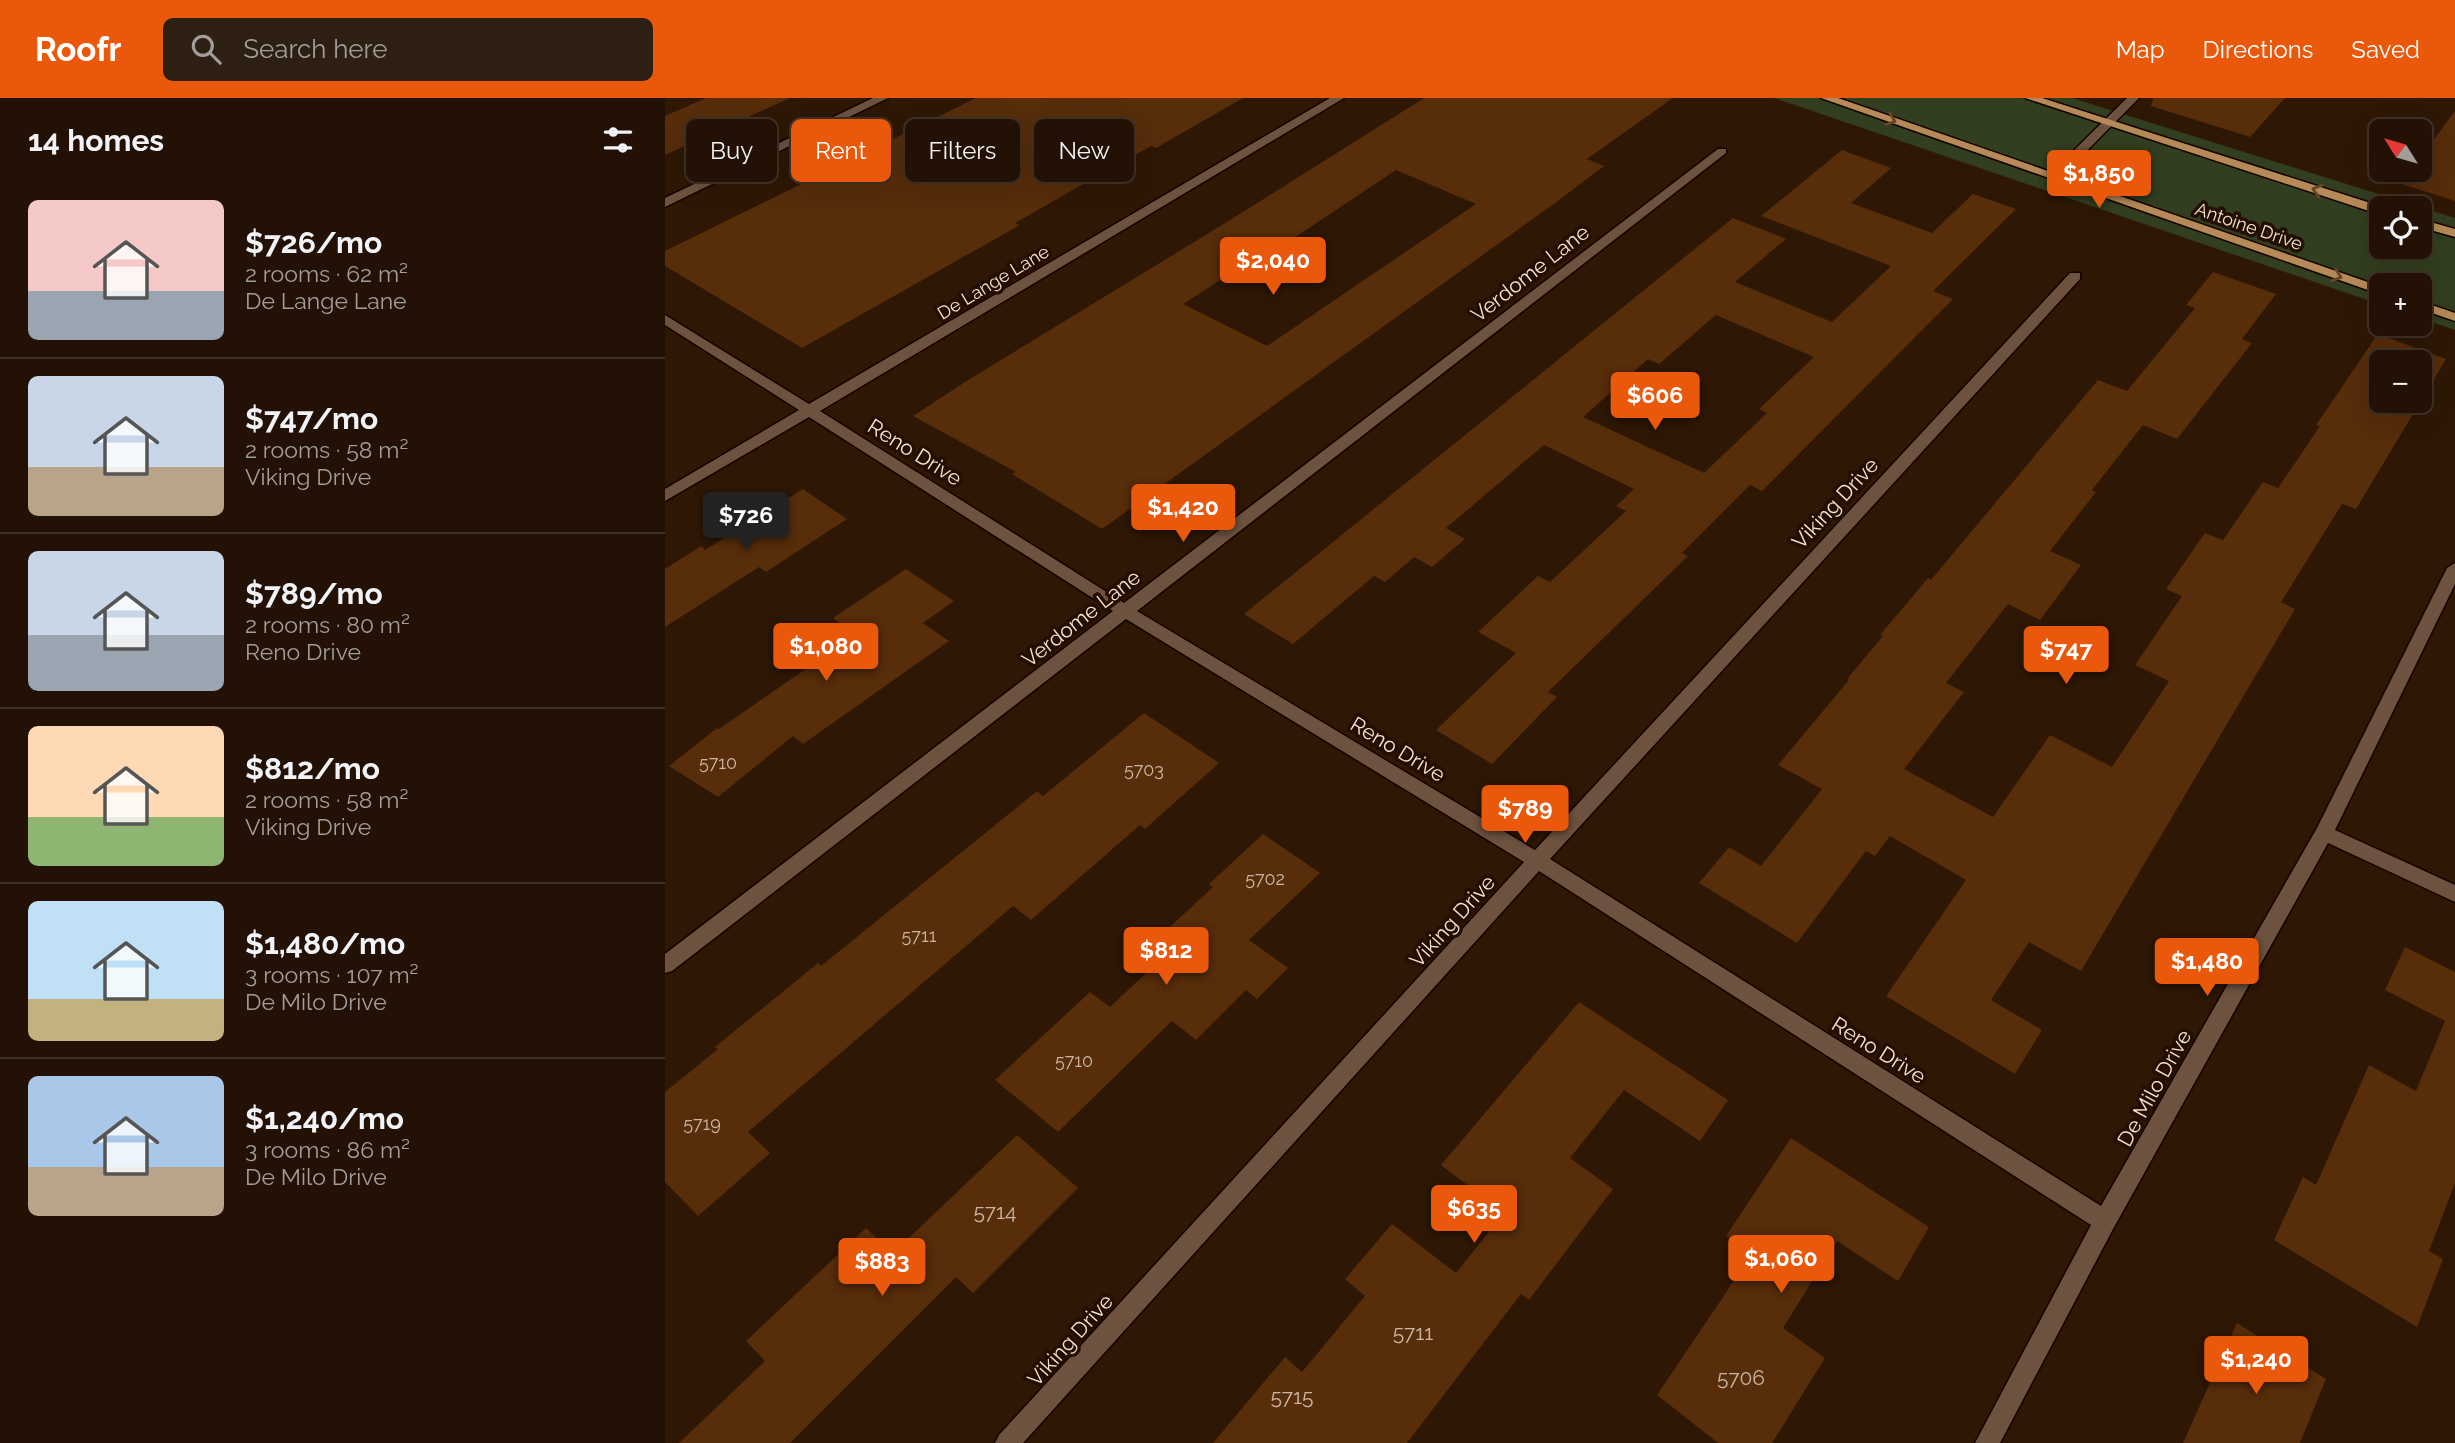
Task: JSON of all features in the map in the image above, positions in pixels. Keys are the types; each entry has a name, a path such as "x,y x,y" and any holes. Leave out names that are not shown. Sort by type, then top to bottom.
{"main road":[{"name":"Antoine Drive","path":"1827,98 2369,286"},
{"path":"2031,98 2369,207"},
{"path":"2432,226 2455,233"},
{"path":"2432,308 2455,317"}],"street":[{"path":"665,203 882,98"},
{"name":"De Lange Lane","path":"665,496 1338,98"},
{"path":"2054,177 2133,98"},
{"name":"Verdome Lane","path":"665,965 1722,151"},
{"name":"Viking Drive","path":"1007,1443 1537,860 2075,276"},
{"name":"Reno Drive","path":"665,319 1125,611 1537,860 2105,1221"},
{"name":"De Milo Drive","path":"1987,1443 2105,1221 2325,832 2455,568"},
{"path":"2325,832 2455,894"}],"green space":[{"path":"1774,98 2072,98 2385,196 2369,196 2369,259 2432,259 2432,211 2455,218 2455,330 2432,322 2432,273 2369,273 2369,301"}],"building":[{"path":"706,98 790,98 744,119 686,119 686,145 665,155 665,116"},
{"path":"976,98 1243,98 1156,148 1151,146 1134,156 1134,119 1034,119 1034,182 1087,182 1015,223 1020,225 802,348 665,266 665,251 805,182 891,182 891,140 905,133 905,182 1020,182 1020,119 933,119"},
{"path":"1424,98 1673,98 1587,159 1604,166 1555,203 1102,529 1012,474 1016,472 913,416","holes":["1396,170 1476,204 1267,346 1183,304 1256,257 1261,260"]},
{"path":"2153,98 2285,98 2250,137 2151,106"},
{"path":"2455,111 2455,201 2402,184 2433,182 2433,141"},
{"path":"1842,150 1891,168 1851,203 1932,233 1973,194 2016,209 1933,291 1953,299 1762,491 1750,485 1682,553 1688,556 1548,692 1557,697 1492,764 1436,730 1516,653 1478,632 1538,576 1550,582 1626,511 1616,506 1634,489 1544,445 1446,528 1465,539 1432,567 1414,557 1385,582 1374,576 1293,644 1244,614 1733,218 1786,239 1735,282 1832,322 1891,266 1761,216","holes":["1716,315 1814,357 1759,409 1767,413 1704,473 1583,417 1648,359 1659,364"]},
{"path":"2213,272 2276,294 2242,339 2252,343 2177,439 2143,425 2092,490 2096,492 2050,551 2081,565 2040,620 2008,604 1946,683 1964,692 1904,769 1993,817 2050,735 2112,767 2169,681 2135,665 2182,596 2166,589 2205,533 2223,540 2263,482 2278,488 2320,426 2316,425 2377,336 2422,350 2369,350 2369,413 2414,413 2356,509 2342,504 2281,602 2295,609 2081,971 2029,942 1991,1000 2042,1030 2015,1074 1886,996 1966,880 1890,836 1875,856 1866,851 1797,943 1699,883 1729,847 1761,866 1822,789 1778,765 1849,680 1847,679 1883,636 1880,635 1928,578 1931,580 2098,380 2127,391 2195,308 2186,305"},
{"path":"2432,354 2446,359 2432,382"},
{"path":"803,489 847,519 766,572 759,567 665,627 665,569 701,546 705,550"},
{"path":"906,569 954,601 923,623 949,641 803,744 793,736 718,797 669,766 717,728 856,634 833,618"},
{"path":"1144,713 1219,763 1145,829 1140,825 1031,920 1013,906 748,1132 770,1153 698,1216 665,1182 665,1092 718,1049 715,1047 818,963 821,966 1037,791 1043,796"},
{"path":"1263,834 1320,873 1249,940 1288,968 1257,999 1246,990 1196,1040 1172,1021 1058,1132 995,1080 1090,992 1110,1007 1162,958 1148,947 1213,887 1209,884"},
{"path":"2405,947 2455,972 2455,1183 2429,1251 2443,1259 2417,1327 2274,1240 2303,1177 2316,1185 2369,1065 2416,1091 2445,1021 2385,990"},
{"path":"1579,1002 1728,1100 1700,1141 1624,1090 1570,1158 1613,1189 1529,1300 1521,1294 1407,1443 1213,1443 1285,1357 1302,1372 1365,1296 1345,1279 1392,1224 1456,1273 1504,1213 1441,1165"},
{"path":"1017,1135 1078,1188 973,1293 956,1277 790,1443 679,1443 765,1361 746,1341 866,1228 893,1253"},
{"path":"1791,1138 1929,1227 1898,1281 1837,1241 1783,1328 1825,1358 1772,1443 1718,1443 1657,1395 1752,1254 1726,1236"},
{"path":"2237,1323 2326,1379 2300,1443 2183,1443"}]}
